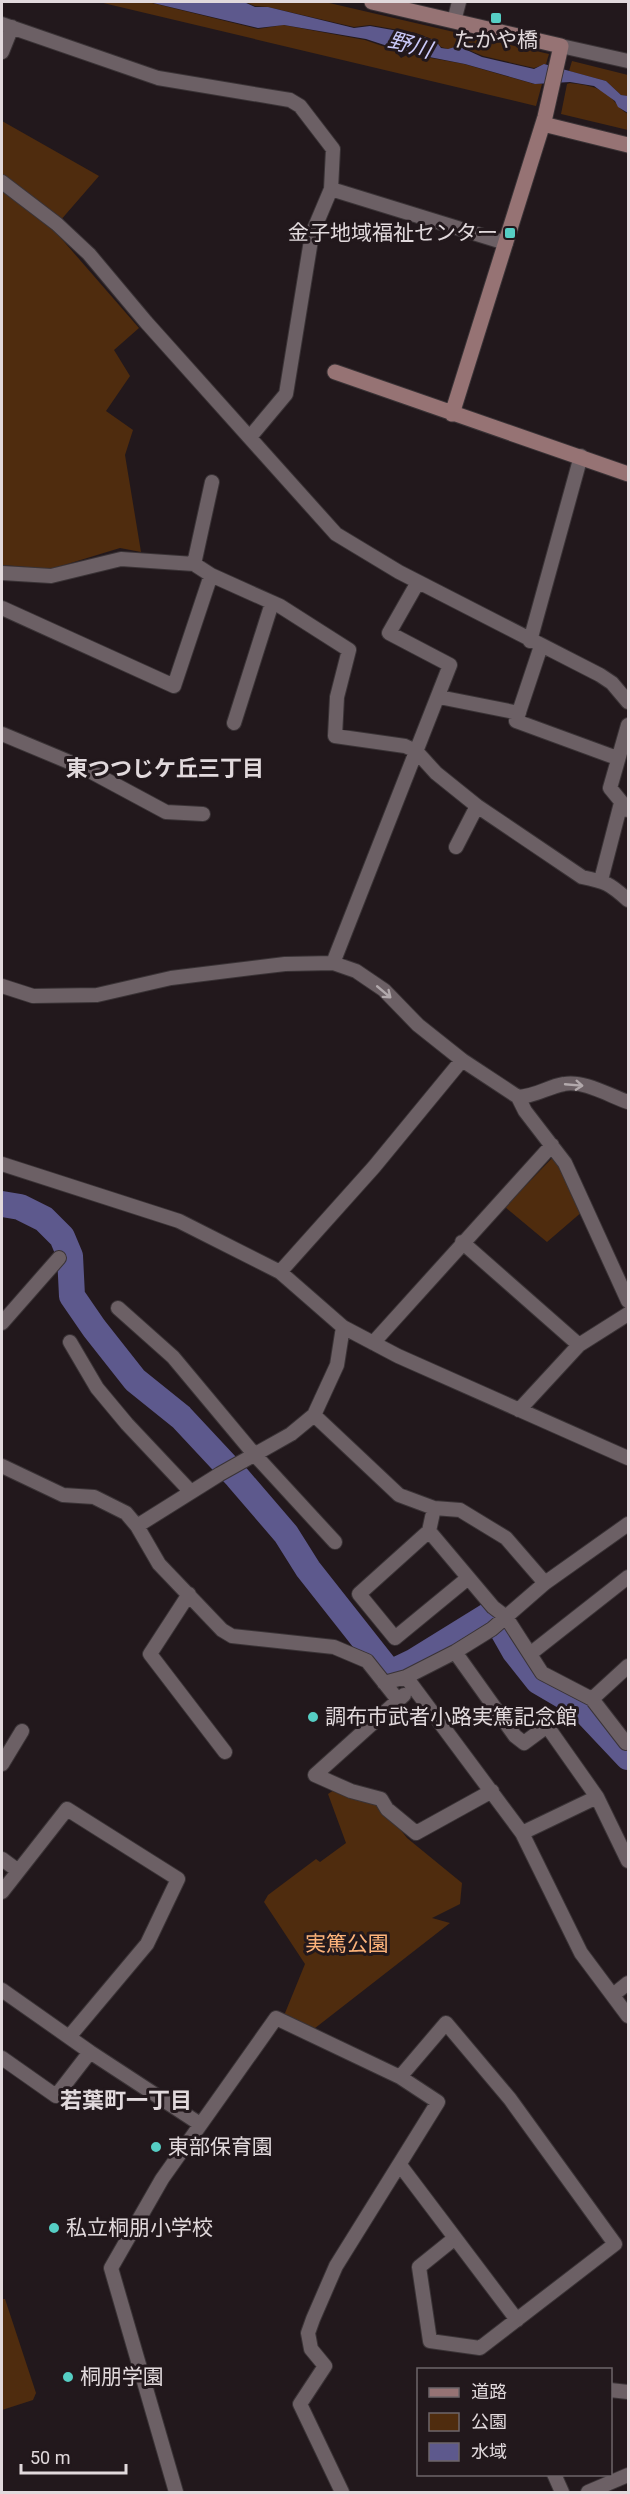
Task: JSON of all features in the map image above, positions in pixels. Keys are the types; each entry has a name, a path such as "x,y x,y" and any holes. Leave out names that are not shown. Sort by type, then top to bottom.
{"street":[{"path":"372,2 628,61"},
{"path":"454,21 459,2"},
{"path":"2,52 7,25 158,78 290,100 300,106 333,149 331,189 312,234 286,394 250,436"},
{"path":"452,414 544,121 561,46"},
{"path":"544,121 628,145"},
{"path":"2,182 57,224 88,254 336,534 418,582 600,675 612,683 628,702"},
{"path":"331,189 506,243"},
{"path":"335,372 628,474"},
{"path":"581,456 516,721 617,758"},
{"path":"194,564 212,482"},
{"path":"2,573 51,576 121,559 194,564 211,575 272,603 349,650 337,697 335,736 405,746 416,751 436,773 477,806 582,877 601,880 628,900"},
{"path":"2,609 174,686 211,575"},
{"path":"333,963 416,751 440,697 450,665 389,633 418,582"},
{"path":"234,723 246,705 272,603"},
{"path":"440,697 519,713"},
{"path":"601,880 625,807 610,788 628,724"},
{"path":"2,734 87,769 166,812 202,814"},
{"path":"456,847 477,806"},
{"path":"2,986 33,996 97,995 171,978 285,964 333,963 356,971 384,990 418,1025 462,1060 518,1097 525,1111 565,1163 628,1300"},
{"path":"280,1272 374,1167 462,1060"},
{"path":"518,1097 533,1096 559,1085 576,1083 628,1102"},
{"path":"373,1343 552,1145"},
{"path":"2,1164 180,1221 280,1272 344,1327 373,1343 628,1458"},
{"path":"462,1242 579,1346"},
{"path":"2,1323 59,1258"},
{"path":"118,1308 173,1357 254,1454 335,1542"},
{"path":"519,1410 579,1346 628,1314"},
{"path":"137,1526 240,1462 291,1434 314,1415 337,1365 344,1327"},
{"path":"70,1342 97,1388 127,1424 191,1492"},
{"path":"314,1415 399,1496 434,1508 460,1510 506,1538 545,1583"},
{"path":"2,1466 63,1495 94,1497 126,1513 137,1526 159,1564 222,1630 232,1635 334,1647 367,1661 398,1700"},
{"path":"434,1508 429,1531 359,1594 395,1638 468,1578"},
{"path":"492,1791 416,1833 387,1809 381,1799 351,1791 315,1775 398,1700 409,1683 492,1629 545,1583 628,1524"},
{"path":"429,1531 493,1607 505,1617 542,1673 592,1699 626,1743 628,1741"},
{"path":"530,1654 628,1577"},
{"path":"189,1594 150,1654 225,1752"},
{"path":"455,1652 515,1736 524,1743 547,1726 597,1797 628,1861"},
{"path":"592,1699 628,1666"},
{"path":"384,1683 409,1683"},
{"path":"409,1683 522,1833 581,1953 628,2016"},
{"path":"2,1764 22,1731"},
{"path":"522,1833 597,1797"},
{"path":"2,1892 67,1809 178,1878 147,1944 69,2037"},
{"path":"2,1859 17,1870"},
{"path":"613,1995 628,1983"},
{"path":"2,1990 90,2052 200,2124"},
{"path":"176,2493 111,2268 162,2179 276,2018 400,2077 438,2102 336,2266 308,2333 311,2349 325,2366 300,2404 342,2493"},
{"path":"400,2077 446,2023 510,2099 615,2244 480,2348 430,2341 419,2267 455,2238"},
{"path":"2,2058 56,2096 90,2052"},
{"path":"400,2165 517,2320"},
{"path":"612,2390 628,2392"},
{"path":"588,2493 610,2478 628,2475"},
{"path":"554,2476 562,2493"}],"green space":[{"path":"99,2 148,2 258,29 283,25 365,40 394,50 401,58 409,54 464,64 534,84 542,84 536,106"},
{"path":"245,2 325,2 549,54 546,64 534,68 483,56 459,46 448,49 441,47 436,41 416,33 370,25 354,27"},
{"path":"572,61 628,75 628,96 621,95 606,81 569,71"},
{"path":"567,84 594,88 610,96 628,114 628,130 561,114"},
{"path":"2,121 99,176 53,229 139,328 114,350 130,376 106,411 133,430 125,455 141,552 120,548 51,569 2,565"},
{"path":"555,1155 583,1211 547,1242 505,1207"},
{"name":"実篤公園","path":"334,1790 379,1802 407,1838 462,1883 460,1904 432,1918 450,1923 310,2032 283,2018 305,1964 264,1902 268,1895 316,1859 320,1862 346,1843 328,1794"},
{"path":"2,2299 5,2299 36,2393 33,2400 2,2410"}],"water":[{"name":"野川","path":"149,2 244,2 255,7 268,7 354,28 370,26 415,34 436,41 441,48 448,49 458,46 482,57 534,69 544,64 606,81 621,95 628,96 628,113 594,86 570,82 535,84 465,64 409,53 366,39 284,25 258,28"}],"waterway":[{"path":"2,1204 20,1207 44,1219 62,1237 70,1256 72,1296 94,1328 135,1380 181,1417 286,1534 308,1569 390,1673 413,1662 489,1615 494,1615 515,1652 538,1681 579,1705 628,1757"}],"place":[{"name":"たかや橋","path":"496,18"},
{"name":"金子地域福祉センター","path":"510,233"},
{"name":"調布市武者小路実篤記念館","path":"313,1717"},
{"name":"東部保育園","path":"156,2147"},
{"name":"私立桐朋小学校","path":"54,2228"},
{"name":"桐朋学園","path":"68,2377"}],"district":[{"name":"東つつじケ丘三丁目","path":"165,768"},
{"name":"若葉町一丁目","path":"126,2100"}]}
